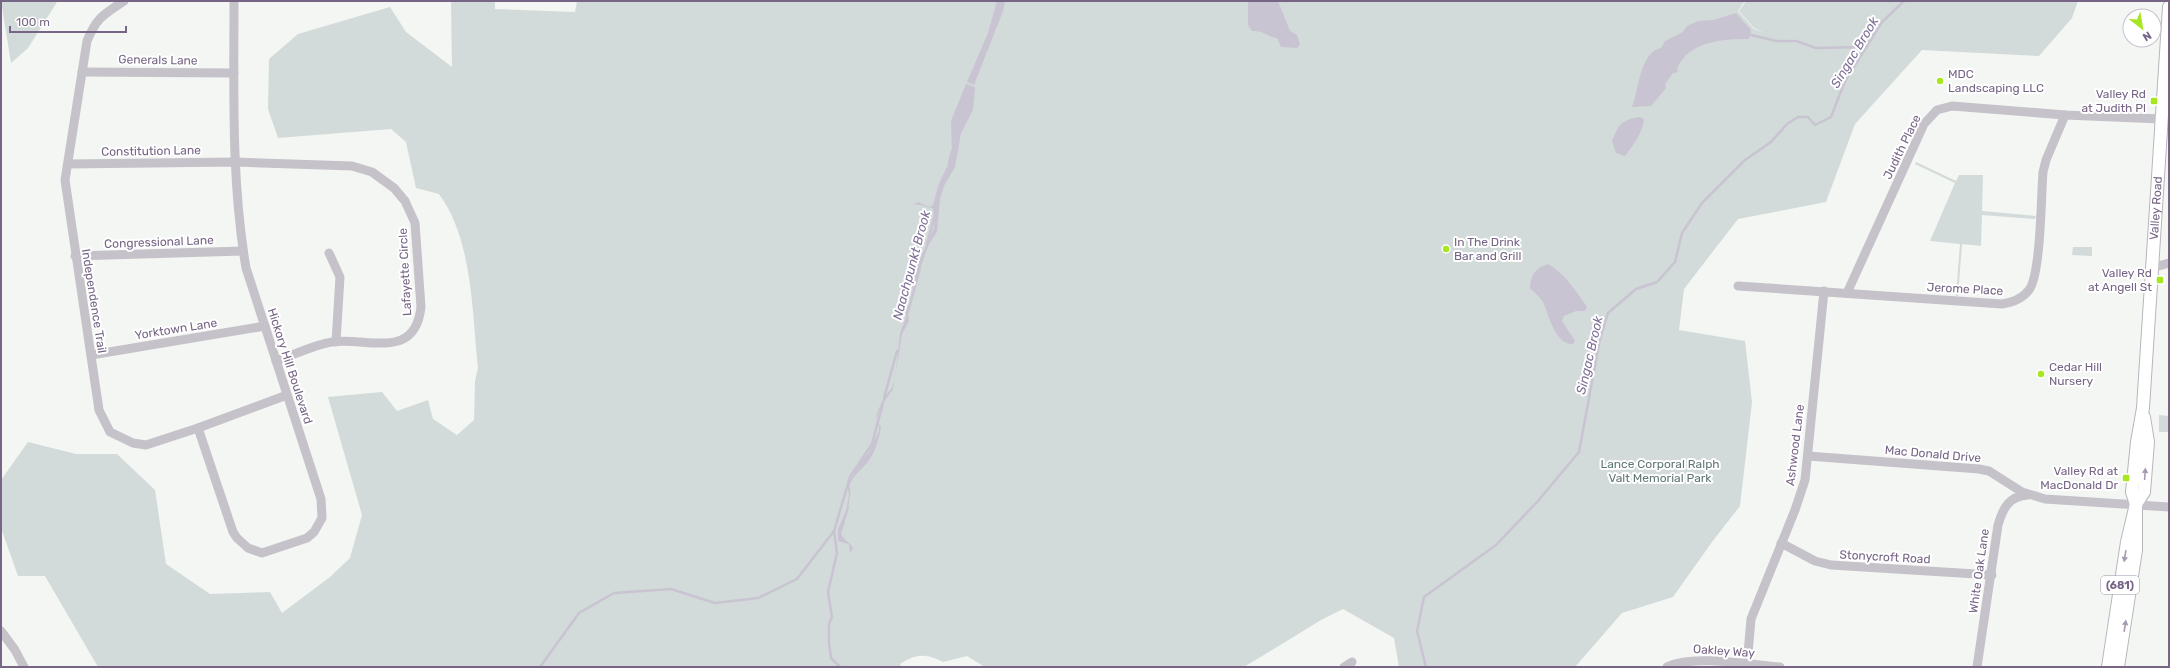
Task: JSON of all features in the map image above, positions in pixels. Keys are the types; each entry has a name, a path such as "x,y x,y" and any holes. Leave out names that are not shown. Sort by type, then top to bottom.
{"main road":[{"name":"Valley Road","path":"2118,667 2136,550 2136,504 2132,492 2137,442 2143,408 2169,7"},
{"name":"Valley Road","path":"2108,667 2127,542 2136,504"}],"street":[{"name":"Independence Trail","path":"124,1 101,16 94,24 87,41 65,180 75,256 99,410 110,432 127,441 146,445 198,428 287,395"},
{"name":"Hickory Hill Boulevard","path":"198,428 237,538 248,548 262,552 307,538 314,532 322,518 321,499 246,268 243,251 235,162 234,1"},
{"name":"Generals Lane","path":"82,72 234,73"},
{"name":"Judith Place","path":"1847,293 1924,124 1932,113 1944,107 1952,106 2065,115 2161,119"},
{"name":"Jerome Place","path":"1738,286 2002,304 2011,303 2023,296 2029,290 2036,273 2043,172 2046,160 2065,115"},
{"name":"Constitution Lane","path":"68,164 235,162"},
{"name":"Lafayette Circle","path":"235,162 362,168 372,172 389,184 405,201 415,223 421,307 419,321 415,330 398,342 387,344 352,341 336,342 276,361"},
{"name":"Congressional Lane","path":"75,256 243,251"},
{"path":"329,253 340,277 336,342"},
{"path":"2151,268 2169,263"},
{"name":"Ashwood Lane","path":"1747,665 1751,619 1802,490 1808,456 1824,291"},
{"name":"Yorktown Lane","path":"91,355 265,326"},
{"name":"Mac Donald Drive","path":"1808,456 1979,469 1989,471 2029,495 2045,499 2169,507"},
{"name":"White Oak Lane","path":"1977,667 1992,575 1998,524 2002,511 2012,499 2021,495 2029,495"},
{"name":"Stonycroft Road","path":"1781,543 1815,561 1831,565 1992,575"},
{"path":"1,631 15,650 24,667"},
{"name":"Oakley Way","path":"1667,667 1690,661 1780,667"}],"green space":[{"path":"1,1 57,2 28,48 11,63"},
{"name":"Lance Corporal Ralph Valt Memorial Park","path":"451,1 495,1 495,9 575,12 577,1 1745,1 1738,11 1754,29 1762,32 1754,28 1739,11 1746,1 2078,1 2072,18 2039,56 1922,50 1855,124 1826,202 1738,219 1684,289 1679,330 1745,341 1752,402 1740,506 1712,542 1673,597 1622,613 1575,667 1399,667 1394,638 1343,609 1321,620 1244,667 985,667 967,656 943,662 931,657 921,656 911,658 900,664 901,667 98,667 45,576 18,576 1,528 1,480 28,442 76,454 117,454 155,490 166,564 210,594 270,592 282,613 330,577 350,558 362,515 328,397 382,392 397,411 428,400 433,419 457,435 474,420 475,381 478,368 472,301 465,255 459,233 450,212 439,194 416,188 406,142 391,129 278,138 268,109 269,59 298,34 390,7 406,32 452,67"},
{"path":"1916,162 1956,181 1959,175 1983,175 1982,211 2036,216 2035,219 1982,215 1981,246 1962,244 1958,296 1956,296 1960,244 1930,241 1955,183 1915,164"},
{"path":"2073,247 2092,247 2092,256 2072,255"},
{"path":"2159,415 2169,416 2169,432 2159,432"}],"shaded area":[{"path":"997,1 1005,1 1003,11 974,85 967,82 988,33"},
{"path":"1248,1 1278,1 1290,31 1297,35 1300,44 1297,48 1281,47 1277,38 1252,31 1248,25"},
{"path":"1736,13 1751,30 1749,39 1718,41 1698,47 1689,52 1677,69 1678,72 1673,73 1665,84 1666,88 1651,106 1632,107 1641,73 1648,57 1654,51 1661,48 1665,41 1683,32 1687,26 1698,21 1714,20"},
{"path":"966,84 975,87 973,110 961,133 955,167 944,186 940,199 937,232 929,244 907,304 909,321 902,334 895,374 900,333 906,317 905,308 915,277 914,272 934,228 933,208 913,205 918,202 929,207 933,205 938,186 952,156 951,121"},
{"path":"1640,117 1644,119 1643,124 1640,134 1634,143 1625,156 1616,153 1612,141 1619,127 1625,121"},
{"path":"1548,264 1565,278 1587,307 1585,311 1576,311 1564,316 1562,321 1575,341 1573,344 1567,343 1557,335 1543,302 1530,288 1534,273 1540,267"},
{"path":"895,379 893,389 881,406 876,420 877,413 884,397 892,388"},
{"path":"876,421 881,427 874,451 849,486 850,492 849,508 841,534 853,548 850,553 849,544 838,541 838,529 846,511 849,495 847,485 869,452 879,431 879,426"}],"waterway":[{"name":"Singac Brook","path":"1426,667 1417,631 1424,597 1496,545 1538,501 1579,452 1600,339 1608,313 1636,289 1657,282 1675,262 1682,233 1702,203 1745,160 1771,142 1787,124 1798,117 1808,117 1815,125 1831,117 1845,81 1870,41 1882,22 1904,1"},
{"path":"1751,35 1776,41 1796,41 1816,48 1866,47"},
{"name":"Naachpunkt Brook","path":"949,163 952,151"},
{"name":"Naachpunkt Brook","path":"927,244 934,218"},
{"name":"Naachpunkt Brook","path":"908,312 920,268"},
{"name":"Naachpunkt Brook","path":"884,398 897,351"},
{"name":"Naachpunkt Brook","path":"540,667 579,613 614,593 671,589 715,603 758,598 797,579 834,531 850,477 872,444 883,403"},
{"name":"Naachpunkt Brook","path":"834,531 837,553 828,592 832,617 829,624 829,643 831,658 840,667"}],"place":[{"name":"MDC Landscaping LLC","path":"1940,81"},
{"name":"Valley Rd at Judith Pl","path":"2154,101"},
{"name":"In The Drink Bar and Grill","path":"1446,249"},
{"name":"Valley Rd at Angell St","path":"2160,280"},
{"name":"Cedar Hill Nursery","path":"2041,374"},
{"name":"Valley Rd at MacDonald Dr","path":"2126,478"}]}
